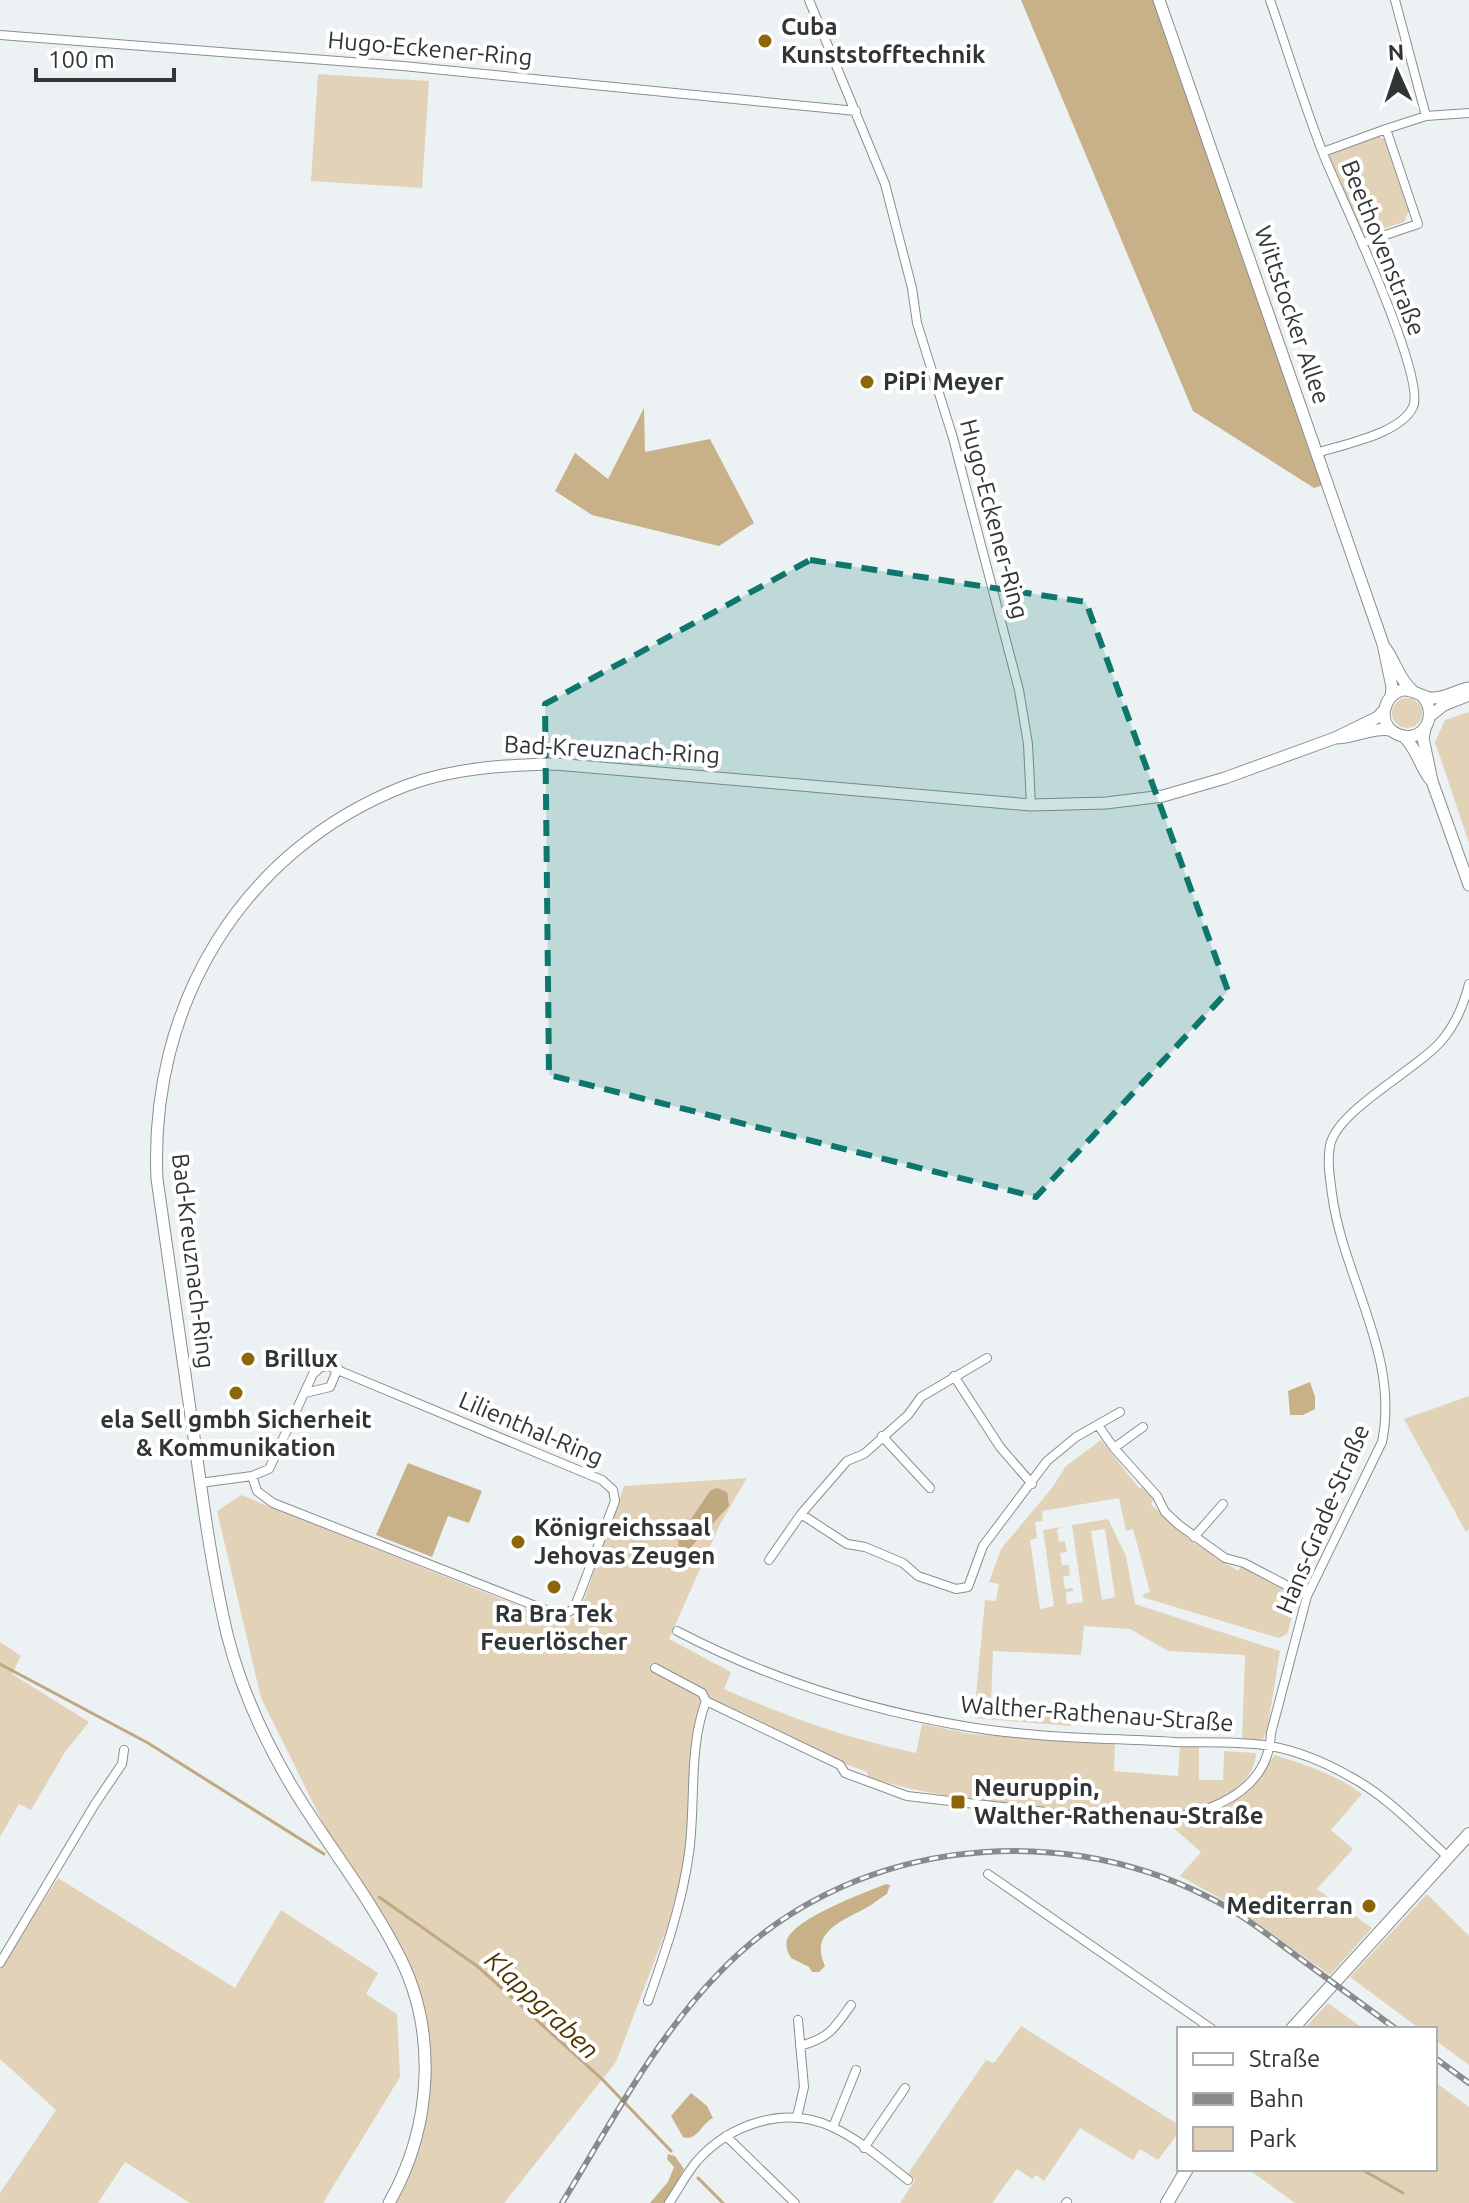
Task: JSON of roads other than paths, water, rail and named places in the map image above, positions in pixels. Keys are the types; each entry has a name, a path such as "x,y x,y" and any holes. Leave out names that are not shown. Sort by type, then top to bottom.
{"main road":[{"name":"Wittstocker Allee","path":"1159,0 1383,644"},
{"path":"1383,644 1394,659 1404,684 1429,703 1430,716 1423,738 1432,781 1469,885"},
{"path":"1383,644 1391,680 1391,697 1384,710 1386,725 1415,749 1420,764 1432,781"},
{"path":"1391,697 1404,690 1432,698 1469,688"},
{"path":"1430,716 1444,705 1469,695"},
{"name":"Bad-Kreuznach-Ring","path":"389,2203 412,2152 422,2110 425,2050 415,1997 397,1950 291,1784 257,1721 228,1636 200,1483 157,1179 155,1140 162,1083 179,1016 207,955 249,895 295,851 346,816 406,786 490,766 555,764 1031,805 1106,803 1163,796 1225,778 1335,738 1378,717 1384,710"},
{"path":"1403,736 1412,736 1425,729"},
{"name":"Bad-Kreuznach-Ring","path":"1335,738 1390,730"},
{"path":"1294,2027 1469,1834"},
{"path":"1167,2203 1186,2171"}],"street":[{"name":"Hugo-Eckener-Ring","path":"809,0 885,184 912,288 917,323 953,438 1019,690 1028,744 1031,805"},
{"name":"Beethovenstraße","path":"1270,0 1323,152 1362,243 1414,381 1412,410 1399,424 1317,453"},
{"path":"1395,0 1426,116"},
{"name":"Hugo-Eckener-Ring","path":"0,35 403,66 856,111"},
{"path":"1323,152 1426,116 1469,113"},
{"path":"1362,243 1418,224 1386,129"},
{"name":"Hans-Grade-Straße","path":"1271,1747 1271,1733 1307,1596 1382,1442 1387,1408 1387,1393 1371,1324 1334,1212 1329,1170 1330,1142 1344,1123 1374,1094 1419,1063 1442,1040 1456,1021 1469,984"},
{"path":"769,1560 801,1514 847,1461 864,1454 908,1415 921,1397 987,1358"},
{"path":"200,1483 252,1476 269,1469 313,1374 321,1367 338,1368 330,1387 305,1393"},
{"name":"Lilienthal-Ring","path":"252,1476 257,1491 273,1503 561,1616 574,1609 615,1501 613,1490 602,1480 338,1368"},
{"path":"954,1376 1000,1447 1032,1484"},
{"path":"801,1514 847,1544 865,1547 903,1563 918,1576 956,1589 968,1587 983,1546 1058,1450 1120,1412"},
{"path":"1098,1425 1157,1496 1165,1512 1194,1537 1225,1558 1244,1563 1307,1596"},
{"path":"1114,1448 1143,1427"},
{"path":"882,1436 930,1488"},
{"path":"1194,1537 1223,1504"},
{"name":"Walther-Rathenau-Straße","path":"677,1631 723,1655 788,1682 858,1703 969,1727 1075,1737 1271,1747 1324,1763 1361,1783 1392,1806 1447,1856"},
{"path":"655,1668 702,1693 706,1701 840,1765 845,1773 907,1796 1131,1822 1160,1821 1196,1814 1245,1788 1271,1747"},
{"path":"648,2001 681,1900 689,1851 695,1739 706,1701"},
{"path":"0,1963 122,1764 124,1750"},
{"path":"988,1874 1209,2027"},
{"path":"800,2046 817,2042 831,2033 851,2005"},
{"path":"797,2117 804,2087 798,2020"},
{"path":"833,2127 856,2070"},
{"path":"864,2148 905,2088"},
{"path":"669,2203 695,2163 726,2136 767,2120 797,2117 833,2127 908,2180"},
{"path":"726,2136 795,2203"}],"waterway":[{"name":"Klappgraben","path":"0,1664 148,1743 324,1854"},
{"name":"Klappgraben","path":"379,1897 477,1966 603,2080 671,2151"},
{"path":"1364,2171 1403,2193"},
{"name":"Klappgraben","path":"698,2178 723,2203"}],"railway":[{"path":"562,2203 673,2027 718,1974 768,1929 825,1895 886,1870 950,1856 1016,1851 1082,1856 1146,1872 1232,1910 1393,2027"},
{"path":"1437,2059 1469,2083"}],"place":[{"name":"Cuba Kunststofftechnik","path":"765,41"},
{"name":"PiPi Meyer","path":"867,382"},
{"name":"Brillux","path":"248,1359"},
{"name":"ela Sell gmbh Sicherheit & Kommunikation","path":"236,1393"},
{"name":"Königreichssaal Jehovas Zeugen","path":"518,1542"},
{"name":"Ra Bra Tek Feuerlöscher","path":"554,1587"},
{"name":"Neuruppin, Walther-Rathenau-Straße","path":"958,1802"},
{"name":"Mediterran","path":"1369,1906"}]}
